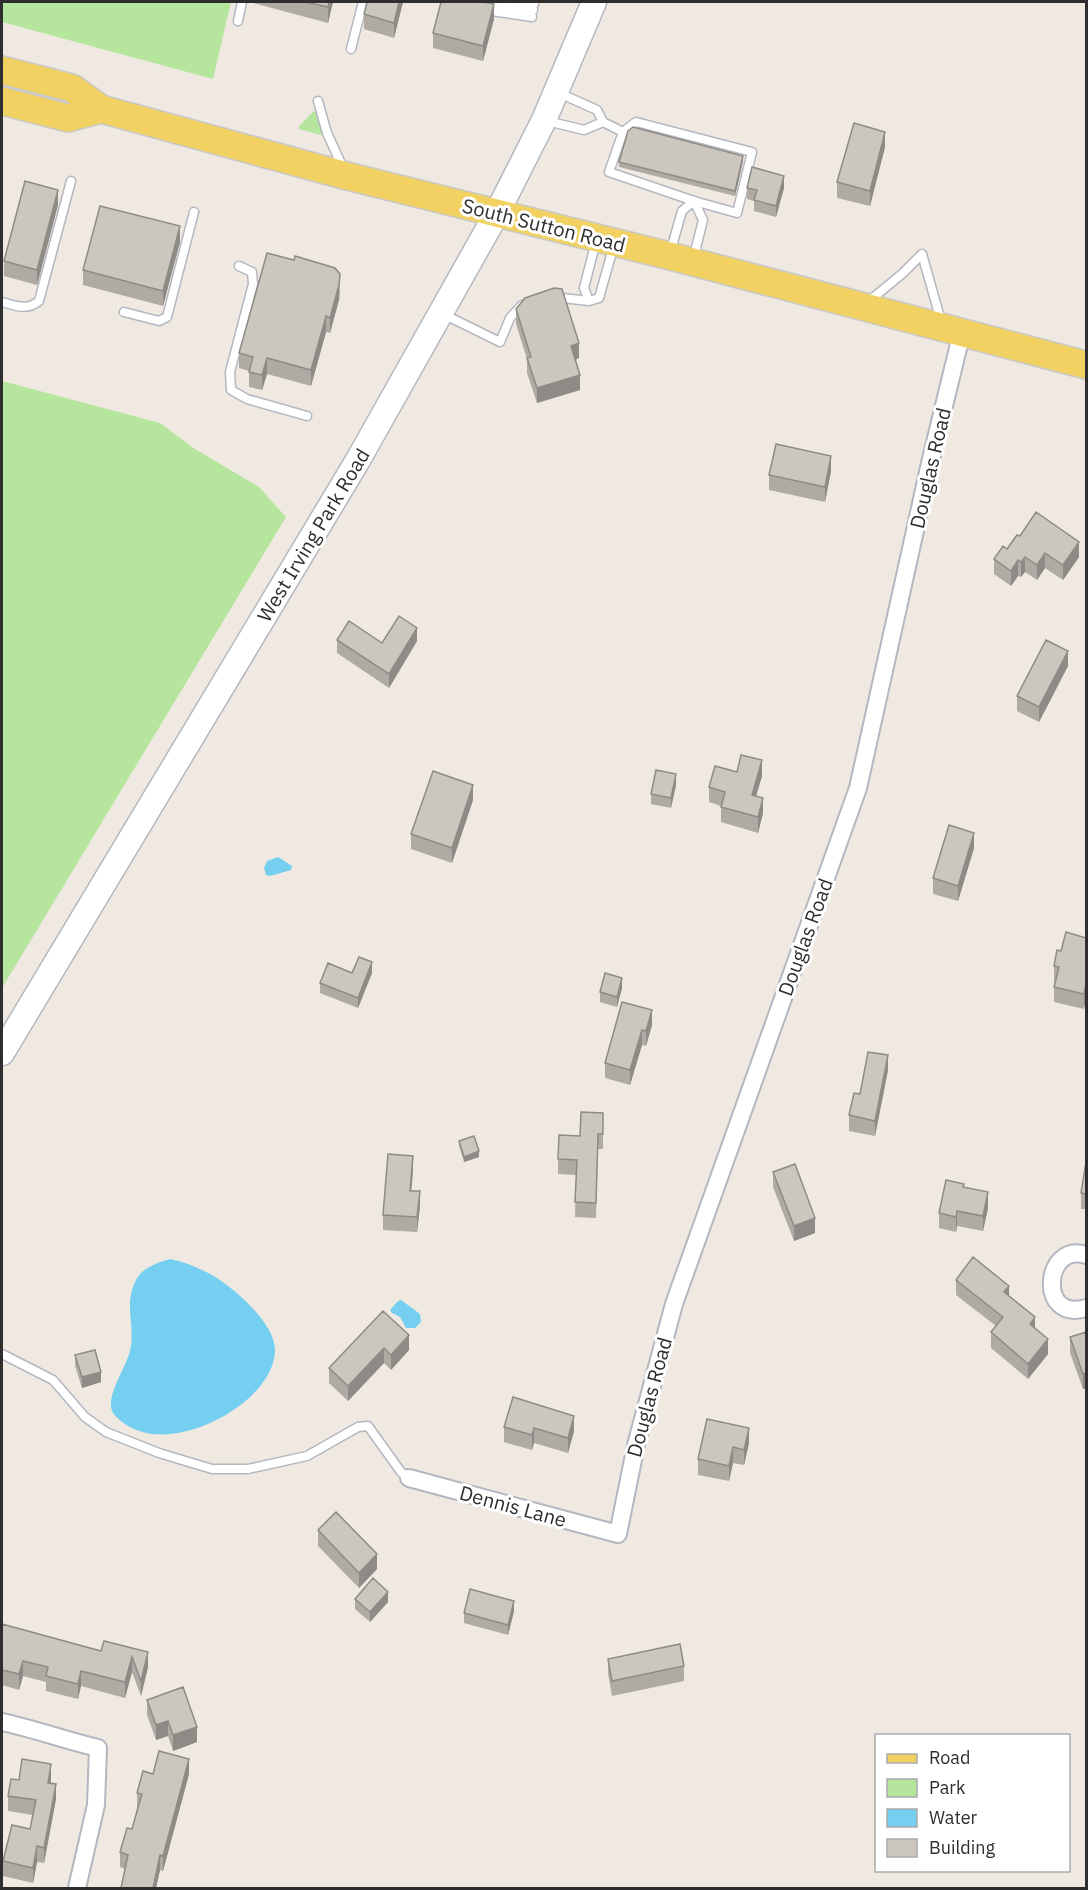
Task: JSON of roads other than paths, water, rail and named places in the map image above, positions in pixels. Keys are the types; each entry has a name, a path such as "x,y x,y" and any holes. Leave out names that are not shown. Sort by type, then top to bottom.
{"main road":[{"name":"West Irving Park Road","path":"2,1053 358,460 497,213 544,120 594,2"},
{"path":"2,70 72,88 101,109"},
{"path":"2,101 68,118 101,109"},
{"name":"South Sutton Road","path":"101,109 347,176 681,259 1086,365"}],"street":[{"name":"Douglas Road","path":"618,1534 636,1445 674,1304 858,788 930,463 952,329"},
{"path":"1086,1255 1082,1253 1066,1255 1056,1267 1051,1282 1054,1297 1062,1307 1077,1311 1086,1308"},
{"name":"Dennis Lane","path":"409,1478 618,1534"},
{"path":"2,1722 98,1748 96,1805 77,1888"}],"lane":[{"path":"238,21 242,2"},
{"path":"351,49 363,2"},
{"path":"488,2 533,10"},
{"path":"524,2 533,10"},
{"path":"480,9 533,10"},
{"path":"556,92 597,110 603,122 623,132"},
{"path":"318,101 327,133 347,176"},
{"path":"544,120 584,130 603,122"},
{"path":"636,122 752,152 737,213 694,201 609,172 623,132 636,122"},
{"path":"2,302 22,308 32,306 39,301 71,181"},
{"path":"681,259 703,220 694,201"},
{"path":"681,259 682,211 694,201"},
{"path":"124,312 159,321 167,317 194,212"},
{"path":"543,297 589,301 599,298 606,241"},
{"path":"589,301 584,288 606,241"},
{"path":"863,306 922,254 952,329"},
{"path":"238,266 252,272 253,284 230,372 231,390 247,399 307,416"},
{"path":"440,312 500,342 510,318 528,302"},
{"path":"2,1354 52,1380 86,1417 106,1432 127,1442 186,1462 212,1469 249,1469 307,1456 358,1427 368,1426 400,1472 409,1478"}],"water":[{"path":"278,857 292,866 291,870 266,875 264,868 267,861"},
{"path":"170,1259 212,1275 242,1297 268,1329 273,1340 275,1356 265,1380 241,1405 226,1415 192,1430 174,1434 157,1434 140,1431 125,1424 114,1415 111,1405 114,1390 130,1351 132,1289 136,1280 146,1269"},
{"path":"401,1300 420,1314 421,1322 415,1328 406,1328 400,1317 390,1310"}]}
